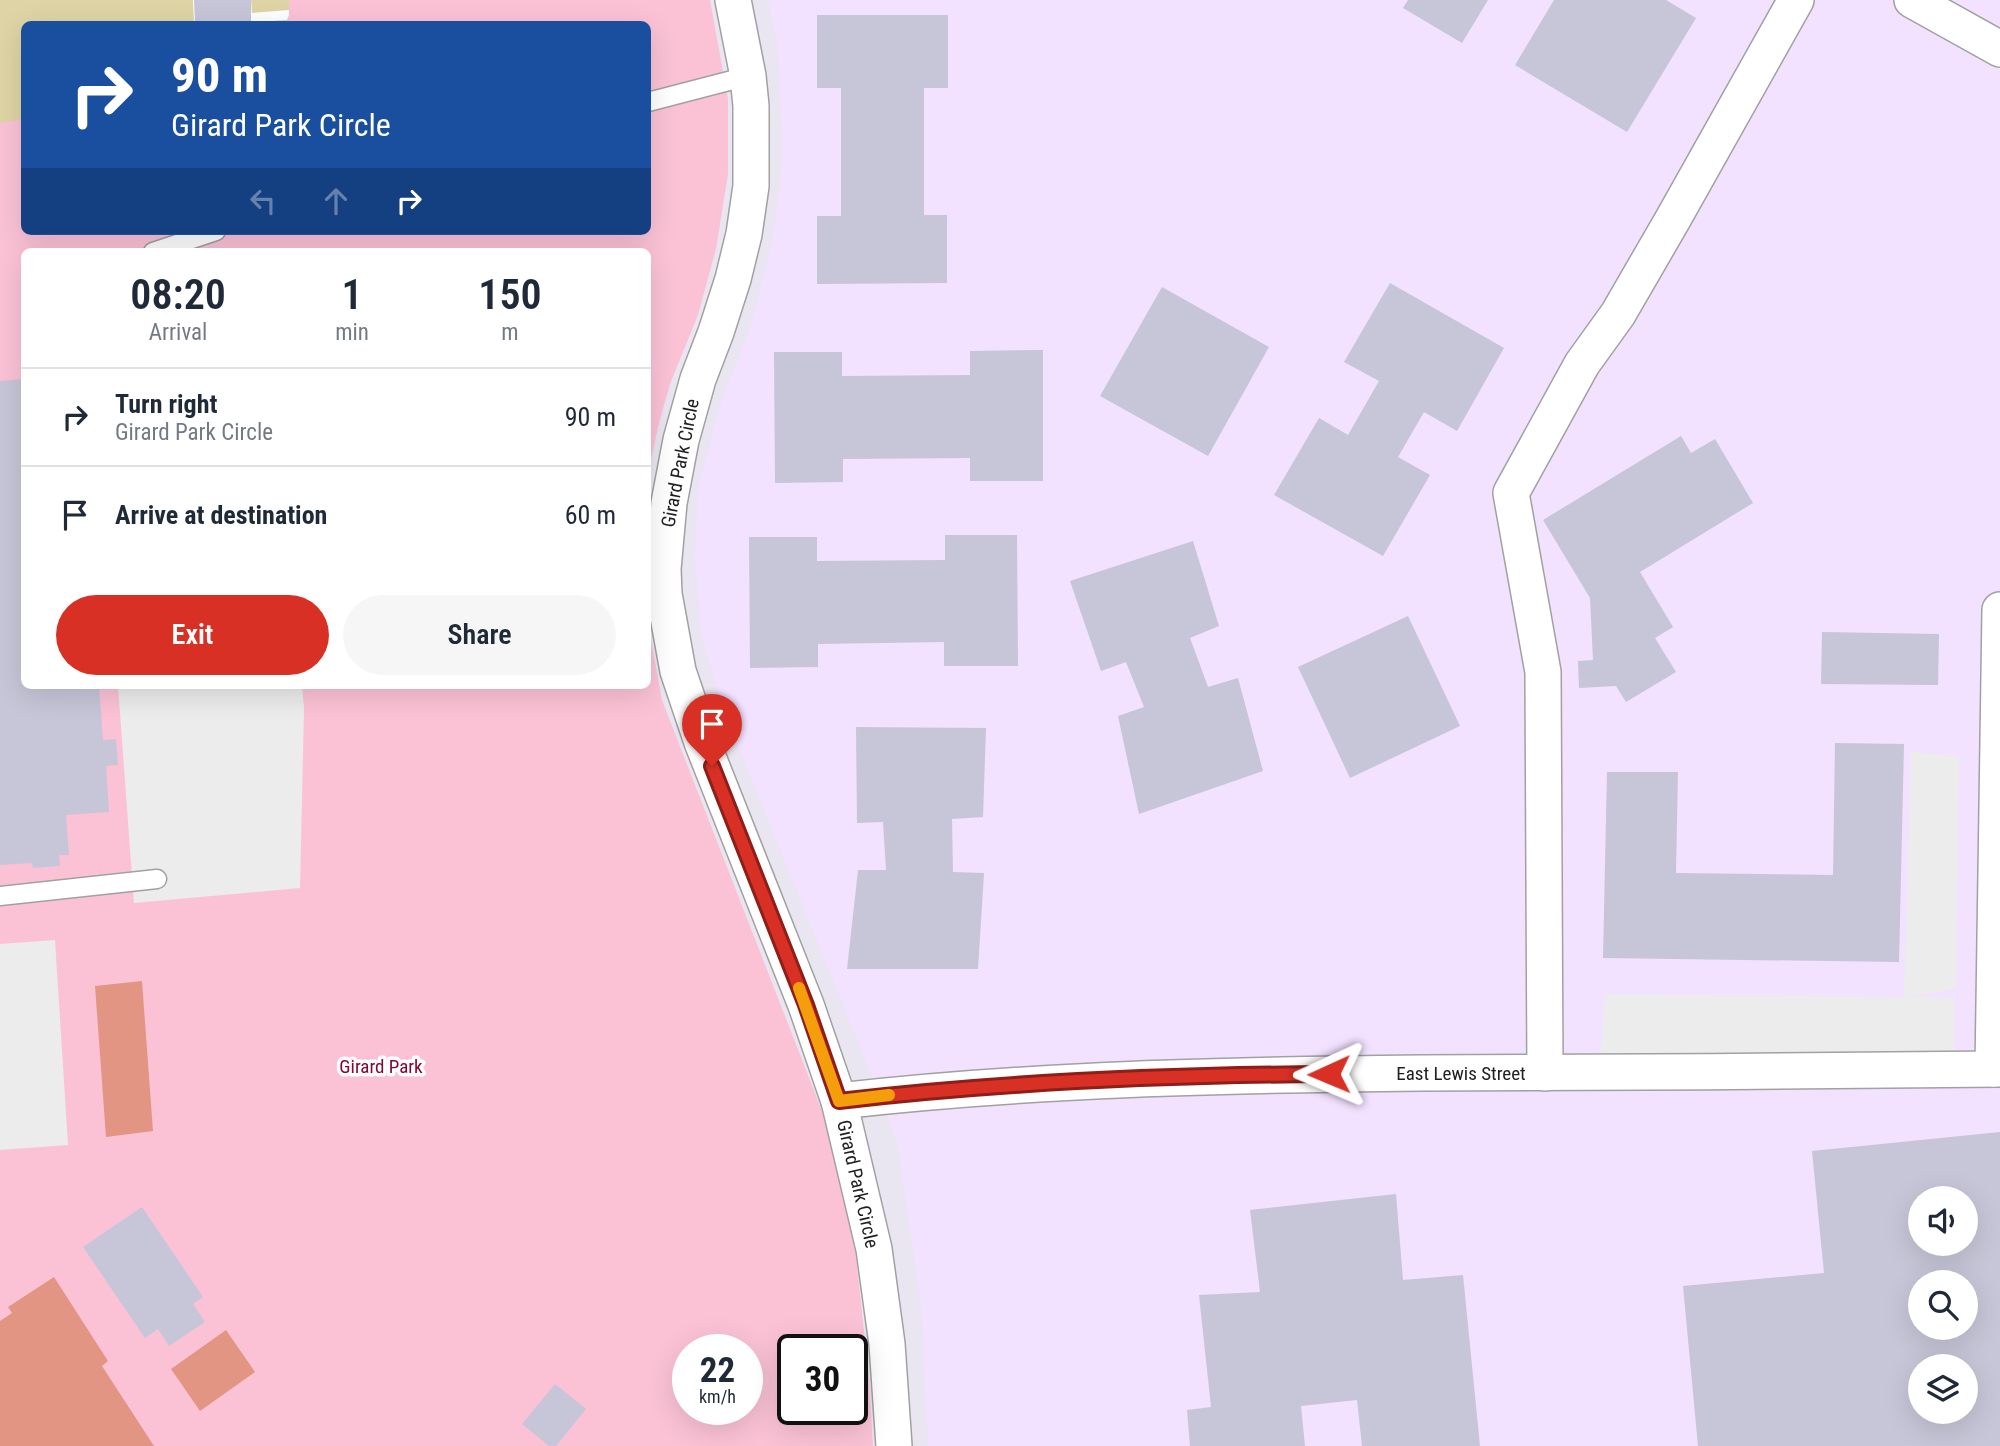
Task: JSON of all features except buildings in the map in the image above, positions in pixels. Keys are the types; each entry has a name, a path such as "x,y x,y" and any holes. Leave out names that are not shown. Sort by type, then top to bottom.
{"street":[{"name":"Girard Park Circle","path":"733,0 751,106 751,186 744,234 733,279 698,379 681,440 669,503 663,569 664,594 678,671 702,742 806,1005 839,1101 874,1249 887,1344 894,1446"},
{"path":"1545,1073 1543,671 1511,493 1582,364 1632,290 1796,0"},
{"path":"1912,0 2000,49"},
{"path":"1997,1069 2000,610"},
{"name":"East Lewis Street","path":"839,1101 911,1093 1109,1080 1304,1074 1997,1069"}],"lane":[{"path":"651,101 748,76"},
{"path":"165,248 204,235"},
{"path":"0,896 157,879"}],"shaded area":[{"path":"0,0 289,0 287,21 21,21 21,120 0,123"},
{"path":"768,0 2000,0 2000,1446 928,1446 922,1312 898,1145 722,706 701,633 695,559 698,487 721,403 749,332 773,241 783,156 778,50"},
{"path":"118,689 302,689 300,888 134,903"},
{"path":"1911,752 1959,756 1956,989 1910,996 1954,997 1954,1055 1600,1063 1605,994 1904,997"},
{"path":"55,940 68,1145 0,1150 0,944"},
{"path":"142,981 153,1131 106,1137 95,986"},
{"path":"54,1277 108,1361 102,1366 154,1446 0,1446 0,1321 12,1313 8,1307"},
{"path":"226,1330 255,1372 200,1411 171,1369"}],"green space":[{"name":"Girard Park","path":"0,0 710,0 728,99 728,174 716,249 698,315 670,384 651,460 651,248 21,248 21,689 651,689 651,640 662,700 829,1129 856,1256 864,1334 777,1334 777,1425 868,1425 868,1369 873,1446 0,1446"}],"pier":[{"path":"193,0 251,0 252,13 289,10 287,20 194,21"}],"slow traffic":[{"path":"799,988 839,1101 889,1095"}],"route":[{"path":"712,766 806,1005 839,1101 911,1093 1109,1080 1329,1074"}]}
